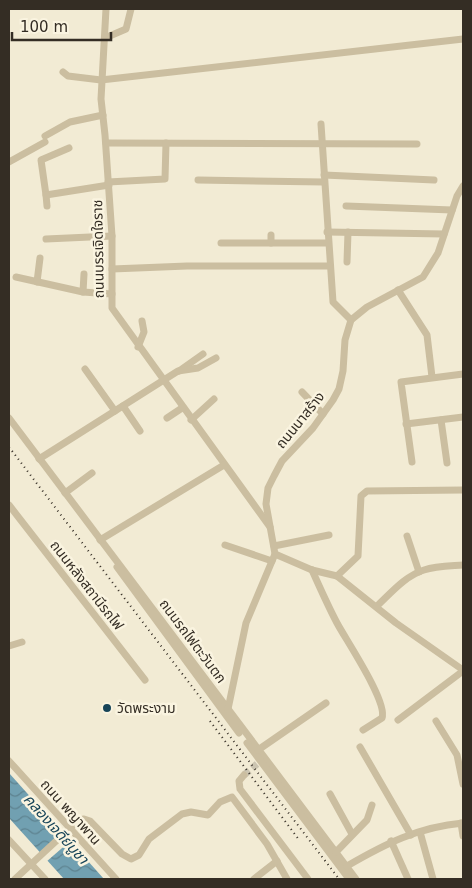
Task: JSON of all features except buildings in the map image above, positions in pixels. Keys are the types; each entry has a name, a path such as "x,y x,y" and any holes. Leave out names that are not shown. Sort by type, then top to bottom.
{"street":[{"name":"ถนนบรรเจิดใจราช","path":"106,9 101,80 112,236 113,311 271,529"},
{"path":"105,38 126,29 131,9"},
{"path":"63,72 68,76 101,80 463,39"},
{"path":"9,162 70,122 103,115"},
{"path":"321,124 329,266 333,302 351,320 366,307 423,276 438,253 457,196 463,186"},
{"path":"106,143 417,144"},
{"path":"46,195 108,184 165,179 166,143"},
{"path":"47,206 41,160 51,158 69,148"},
{"path":"198,180 324,178 434,180"},
{"path":"346,206 452,210"},
{"path":"327,232 444,234"},
{"path":"347,262 348,232"},
{"path":"46,239 112,236"},
{"path":"221,243 271,239 328,243"},
{"path":"37,282 40,258"},
{"path":"112,269 187,266 329,266"},
{"path":"83,292 84,274"},
{"path":"16,277 83,292 112,294"},
{"path":"398,290 428,335 432,378"},
{"name":"ถนนนาสร้าง","path":"275,554 266,504 268,488 282,461 323,414 339,389 345,340 351,320"},
{"path":"138,347 144,332 142,321"},
{"path":"39,459 203,354"},
{"path":"178,371 198,368 216,358"},
{"path":"85,369 115,411"},
{"path":"412,462 401,382 463,374"},
{"path":"302,392 323,414"},
{"path":"191,420 214,399"},
{"path":"123,406 140,432"},
{"path":"167,418 182,408"},
{"path":"406,424 463,417"},
{"name":"ถนนรถไฟตะวันตก","path":"9,418 356,879"},
{"path":"441,420 447,463"},
{"path":"100,540 224,465"},
{"path":"65,493 92,472"},
{"path":"337,576 358,556 361,496 364,493 463,490"},
{"name":"ถนนหลังสถานีรถไฟ","path":"9,505 145,680"},
{"path":"9,517 17,516"},
{"path":"274,546 329,535"},
{"path":"407,536 419,572"},
{"path":"225,545 272,561"},
{"path":"108,549 126,582 259,763 349,879"},
{"path":"228,709 246,623 275,554 312,570 337,576 396,623 463,671 398,720"},
{"path":"377,606 406,579 419,572 463,565"},
{"path":"312,570 336,622 377,693 384,714 382,718 363,730"},
{"path":"9,646 22,642"},
{"path":"258,750 326,703"},
{"path":"436,721 460,754 463,784"},
{"path":"360,747 411,835"},
{"name":"ถนน พญาพาน","path":"9,762 116,879"},
{"path":"244,775 239,781 240,788 308,879"},
{"path":"330,794 352,834"},
{"path":"15,879 62,838 79,820 84,818 90,821 122,854 131,859 139,855 149,839 182,814 190,812 208,815 220,802 232,797 277,861 287,879"},
{"path":"336,852 367,820 372,805"},
{"path":"346,866 391,841 446,825 462,823 463,836"},
{"path":"420,832 433,879"},
{"path":"9,840 45,879"},
{"path":"391,841 408,879"},
{"path":"255,879 277,861"}],"water":[{"name":"คลองเจดีย์บูชา","path":"9,773 104,879 64,879 9,818"}],"pier":[{"path":"62,834 69,842 46,862 39,854"}],"tunnel":[{"path":"244,775 257,764"}],"railway":[{"path":"9,447 339,879"},
{"path":"210,721 300,841"}],"place":[{"name":"วัดพระงาม","path":"107,708"}]}
